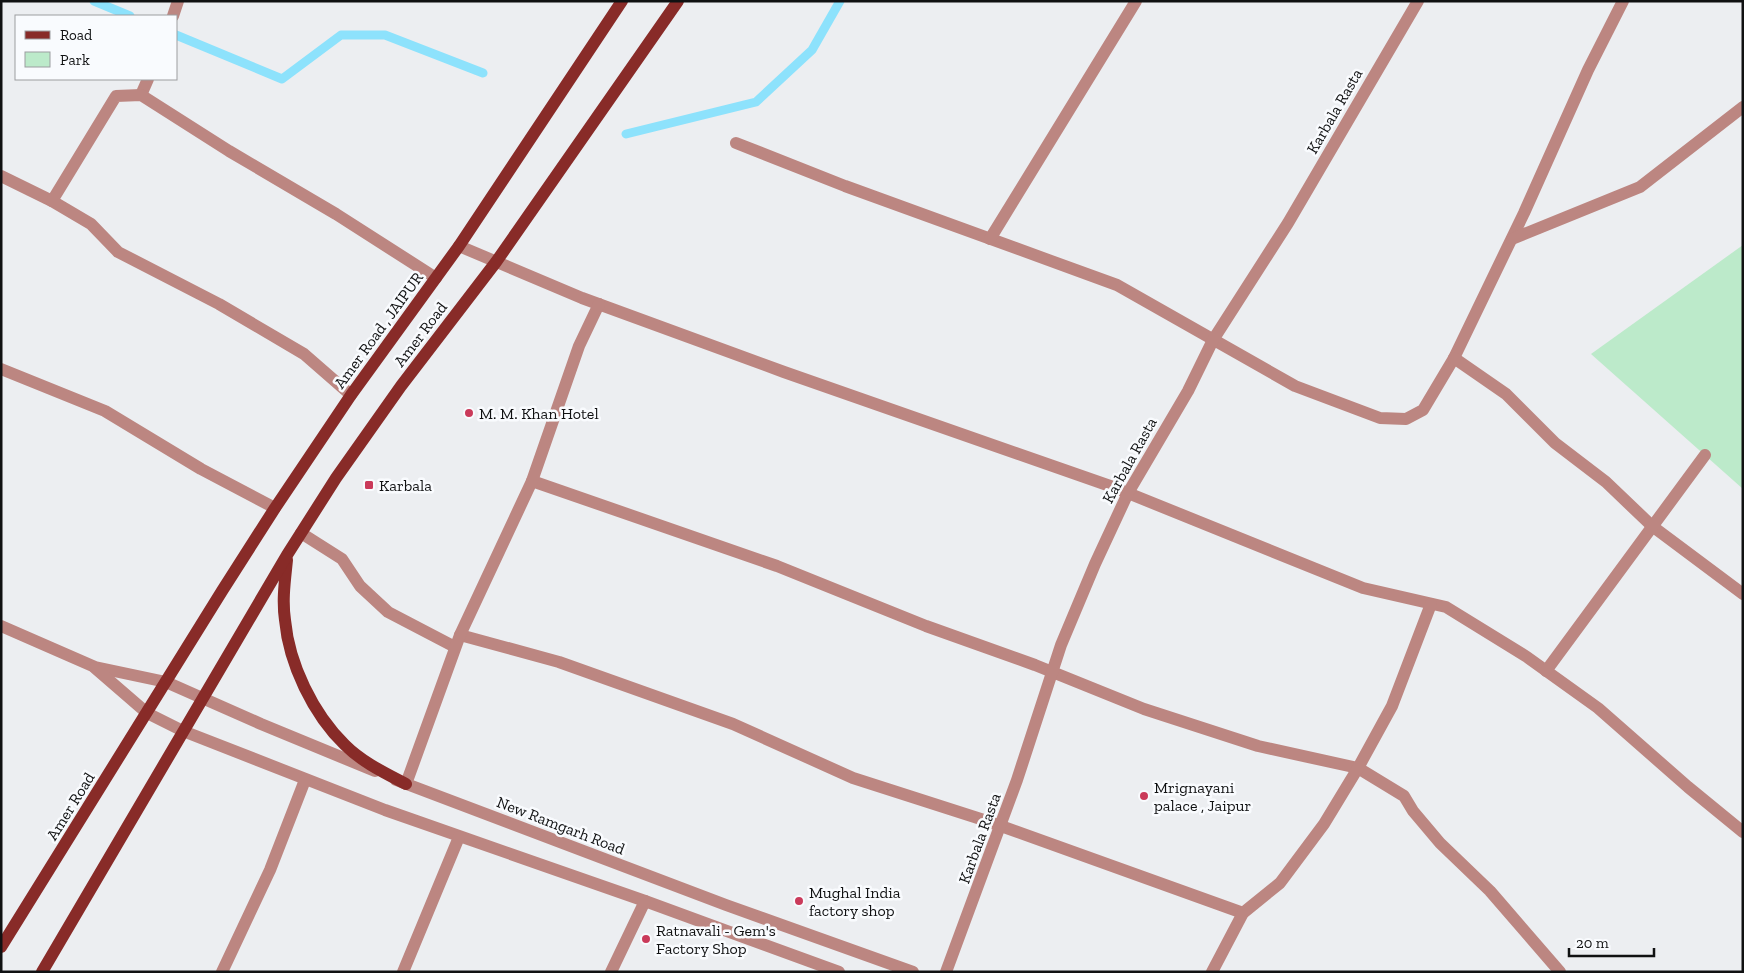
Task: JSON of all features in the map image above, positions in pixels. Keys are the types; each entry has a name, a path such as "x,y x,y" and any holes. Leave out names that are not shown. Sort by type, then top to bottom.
{"main road":[{"name":"Amer Road , JAIPUR","path":"166,682 275,508 351,394 459,246 622,1"},
{"name":"Amer Road","path":"202,698 301,532 336,478 401,386 496,262 678,1"},
{"path":"287,555 283,594 288,646 299,675 317,711 346,746 371,765 406,784"},
{"name":"Amer Road","path":"1,947 166,682"},
{"path":"42,972 202,698"}],"street":[{"path":"173,15 178,1"},
{"path":"990,239 1136,1"},
{"name":"Karbala Rasta","path":"946,972 1000,826 1060,645 1094,564 1128,493 1188,391 1214,340 1288,223 1418,1"},
{"path":"736,143 845,186 1116,285 1295,386 1380,418 1406,420 1423,410 1454,358 1512,239 1588,70 1624,1"},
{"path":"140,94 147,80"},
{"path":"52,201 116,96 140,94 229,151 336,214 436,278"},
{"path":"1512,239 1640,186 1743,107"},
{"path":"1,176 52,201 91,224 118,252 219,304 304,354 351,394"},
{"path":"459,246 599,304 1128,493 1363,588 1446,607 1527,657 1598,708 1688,787 1743,832"},
{"path":"406,784 458,641 532,481 578,346 599,304"},
{"path":"1454,358 1506,394 1554,443 1606,482 1652,526 1743,594"},
{"path":"1,369 104,411 201,469 275,508"},
{"path":"1546,671 1705,455"},
{"path":"532,481 777,566 926,626 1052,672 1144,709 1258,746 1358,768 1404,796 1440,843 1490,891 1560,972"},
{"path":"301,532 342,559 360,586 388,612 458,641 559,662 733,724 853,778 1000,826 1243,913"},
{"path":"1212,972 1243,913 1280,883 1324,824 1358,768 1392,706 1431,604"},
{"path":"1,626 95,667 147,713 184,731 305,780 459,837 645,901 839,972"},
{"name":"New Ramgarh Road","path":"95,667 166,682 406,784 726,905 913,972"},
{"path":"222,972 270,870 305,780"},
{"path":"403,972 459,837"},
{"path":"611,972 645,901"}],"green space":[{"path":"1743,245 1743,489 1591,354"}],"waterway":[{"path":"94,1 128,15"},
{"path":"626,134 756,102 812,50 840,1"},
{"path":"178,36 282,79 341,35 385,35 483,73"}],"place":[{"name":"M. M. Khan Hotel","path":"469,413"},
{"name":"Karbala","path":"369,485"},
{"name":"Mrignayani palace , Jaipur","path":"1144,796"},
{"name":"Mughal India factory shop","path":"799,901"},
{"name":"Ratnavali - Gem's Factory Shop","path":"646,939"}]}
